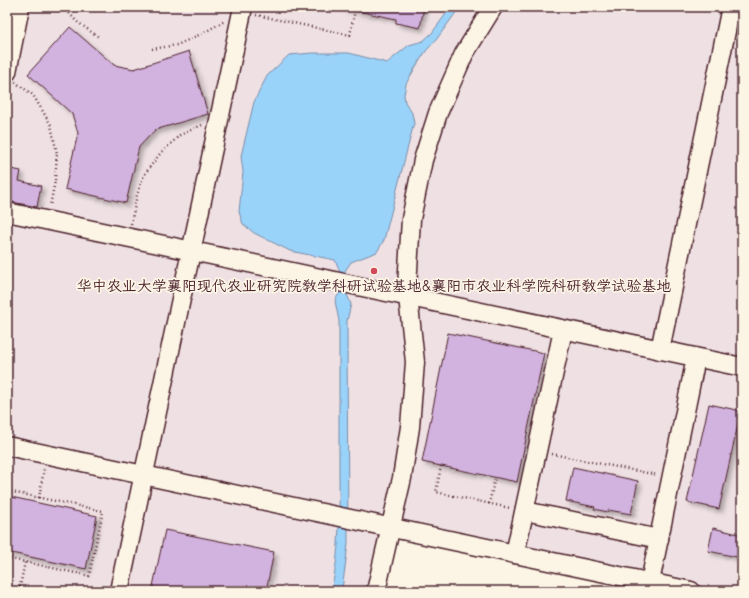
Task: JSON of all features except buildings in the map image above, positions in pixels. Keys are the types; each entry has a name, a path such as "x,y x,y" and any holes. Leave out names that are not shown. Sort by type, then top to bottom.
{"lane":[{"path":"10,76 20,7"},
{"path":"376,591 402,478 410,427 415,362 407,287 411,219 423,160 438,113 464,54 493,7"},
{"path":"660,350 731,7"},
{"path":"119,591 242,9"},
{"path":"7,212 742,367"},
{"path":"516,554 563,330"},
{"path":"650,582 696,358"},
{"path":"7,446 691,591"},
{"path":"525,511 659,539"}],"path":[{"path":"64,7 76,21 100,38"},
{"path":"152,49 177,45 203,33 242,9 350,35 355,10"},
{"path":"10,76 33,95 50,125 57,154 55,181 47,221"},
{"path":"128,238 137,195 144,175 159,155 180,135 220,118"},
{"path":"538,451 672,478"},
{"path":"39,498 47,454"},
{"path":"441,466 436,492 525,511"},
{"path":"489,504 495,477"},
{"path":"7,491 103,511 89,576 7,558"},
{"path":"19,591 25,562"}],"shaded area":[{"name":"华中农业大学襄阳现代农业研究院教学科研试验基地&襄阳市农业科学院科研教学试验基地","path":"7,7 742,7 742,591 659,591 395,535 383,591 7,591"}],"water":[{"path":"451,7 460,7 426,51 406,84 404,95 405,102 412,113 414,123 384,240 377,252 351,262 345,271 345,290 351,304 347,321 348,544 341,591 331,591 339,529 339,321 335,301 340,291 339,269 335,260 290,251 254,233 243,224 239,212 243,172 241,156 254,102 267,76 289,55 349,53 387,63 409,45 423,41 432,33"}],"place":[{"name":"华中农业大学襄阳现代农业研究院教学科研试验基地&襄阳市农业科学院科研教学试验基地","path":"374,271"}]}
